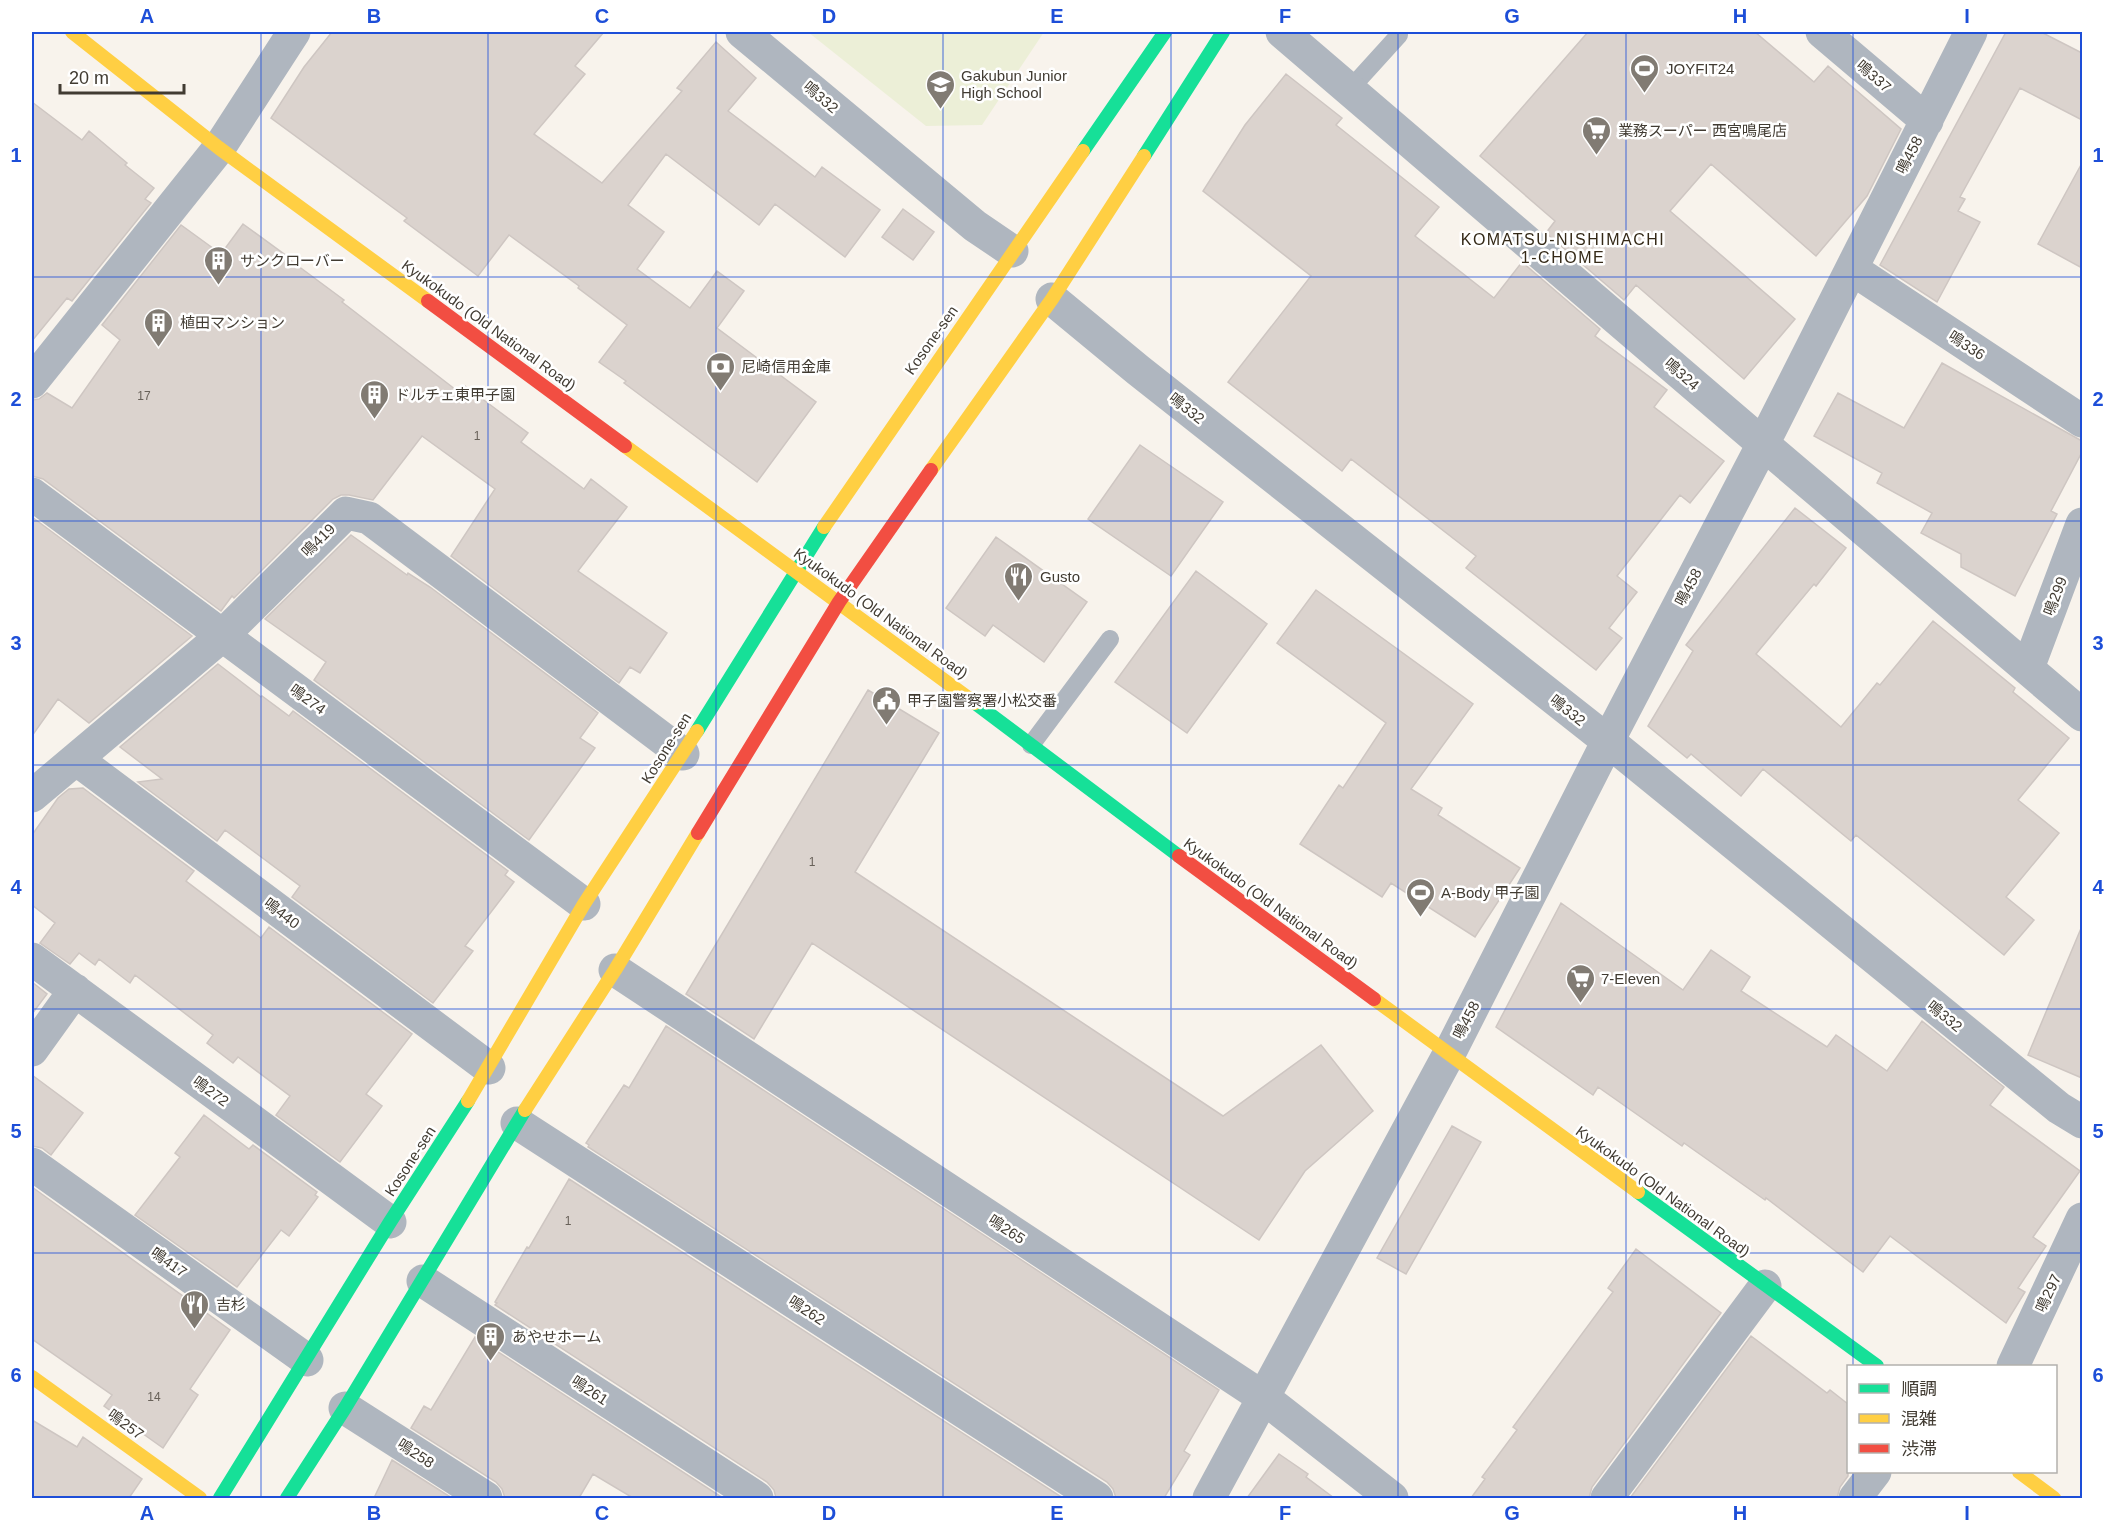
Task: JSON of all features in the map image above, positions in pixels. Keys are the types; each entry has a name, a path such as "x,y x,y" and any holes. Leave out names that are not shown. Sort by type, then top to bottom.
{"street":[{"name":"Kyukokudo (Old National Road)","path":"72,32 219,148 795,570 1764,1286 1876,1365"},
{"path":"32,382 219,148 294,32"},
{"name":"鳴332","path":"742,32 975,226 1012,251"},
{"name":"Kosone-sen","path":"220,1498 390,1222 489,1068 584,904 682,754 795,570 1012,251 1165,32"},
{"path":"287,1498 423,1281 517,1123 615,970 838,602 1052,298 1223,32"},
{"name":"鳴324","path":"1282,32 2082,715"},
{"name":"鳴337","path":"1822,32 1927,121"},
{"name":"鳴458","path":"1209,1498 1449,1054 1608,741 1763,444 1971,32"},
{"name":"鳴336","path":"1852,269 2082,421"},
{"name":"鳴332","path":"1052,298 1138,370 1608,741 2059,1108 2082,1122"},
{"name":"鳴274","path":"32,494 584,904"},
{"name":"鳴419","path":"32,796 222,636 346,513 369,518 682,754"},
{"name":"鳴299","path":"2028,668 2082,524"},
{"name":"鳴440","path":"76,759 489,1068"},
{"name":"鳴272","path":"32,959 390,1222"},
{"name":"鳴265","path":"615,970 1264,1398 1392,1498"},
{"path":"32,1050 75,990"},
{"name":"鳴262","path":"517,1123 1097,1498"},
{"name":"鳴417","path":"32,1164 307,1360"},
{"name":"鳴297","path":"2013,1365 2082,1219"},
{"name":"鳴261","path":"423,1281 757,1498"},
{"path":"1606,1498 1764,1286"},
{"name":"鳴257","path":"32,1377 200,1498"},
{"name":"鳴258","path":"345,1408 486,1498"},
{"path":"1855,1498 1874,1473"},
{"path":"2020,1473 2054,1498"}],"lane":[{"path":"1350,89 1399,35"},
{"path":"1031,745 1110,639"}],"green space":[{"name":"Gakubun Junior High School","path":"808,32 1044,32 982,125 926,126"}],"building":[{"path":"332,32 604,32 575,66 585,74 534,134 602,183 682,91 677,88 716,42 756,78 728,111 815,177 822,167 880,210 845,257 775,204 759,225 666,154 628,205 664,232 637,269 690,308 717,271 744,291 717,328 816,402 757,482 599,362 627,325 578,288 579,286 509,235 478,276 404,221 407,218 271,118 304,67"},
{"path":"1588,32 1755,32 1814,82 1828,66 1901,129 1867,196 1816,256 1711,164 1670,211 1795,319 1744,379 1636,285 1624,300 1546,233 1555,221 1480,156"},
{"path":"2006,32 2041,32 2082,53 2082,120 2020,88 1960,197 1965,199 1958,211 1980,222 1937,302 1880,265"},
{"path":"1286,74 1342,118 1336,125 1439,207 1415,236 1494,298 1522,262 1600,329 1595,336 1667,390 1654,407 1724,461 1690,503 1680,495 1617,576 1637,592 1609,628 1622,638 1596,670 1466,568 1476,556 1351,459 1342,471 1228,382 1311,276 1203,191 1245,125"},
{"path":"32,102 82,140 89,131 127,163 125,165 154,188 145,199 151,203 72,301 67,298 32,341"},
{"path":"2082,163 2082,268 2038,244"},
{"path":"903,209 934,232 913,260 882,237"},
{"path":"243,224 344,300 342,302 460,393 465,386 528,433 521,442 584,489 591,479 627,507 578,571 667,633 640,673 630,667 619,683 451,556 495,489 422,436 373,500 349,495 341,495 333,499 234,598 232,596 221,611 43,479 32,476 32,400 39,399 47,393 72,408 120,340 102,325 181,225 221,254"},
{"path":"1942,363 2082,441 2082,452 2051,511 2057,514 2015,596 1961,567 1961,554 1921,533 1932,513 1877,483 1882,473 1814,436 1838,393 1904,428"},
{"path":"1140,445 1223,502 1171,576 1088,519"},
{"path":"1795,508 1846,548 1756,654 1841,727 1877,683 1880,685 1933,621 2015,688 2013,692 2069,738 2018,800 2059,833 2006,897 2034,920 2004,955 1856,835 1851,841 1763,769 1741,796 1691,754 1687,758 1648,726 1693,651 1686,645"},
{"path":"32,517 192,636 89,723 58,699 32,736"},
{"path":"351,535 407,575 408,573 430,587 598,713 580,738 595,748 529,840 314,680 326,662 265,619"},
{"name":"Gusto","path":"996,537 1087,602 1044,662 993,625 985,636 946,608"},
{"path":"1196,571 1267,624 1187,733 1115,682"},
{"path":"1316,590 1473,704 1411,789 1442,808 1438,815 1520,868 1475,937 1391,883 1382,897 1300,844 1339,785 1343,788 1386,723 1277,643"},
{"path":"218,664 289,716 293,711 508,871 505,875 514,882 465,946 473,951 433,1003 292,897 300,886 225,830 217,841 138,782 162,779 120,747"},
{"path":"868,690 939,733 855,872 1223,1116 1321,1045 1373,1111 1305,1171 1259,1240 812,943 754,1039 686,994"},
{"path":"83,788 194,871 186,881 261,938 269,927 412,1034 366,1094 382,1106 340,1162 276,1115 290,1096 238,1057 233,1063 207,1043 213,1035 135,975 130,983 99,959 95,965 79,953 70,964 40,943 55,923 32,905 32,835 58,798 69,789"},
{"path":"1561,903 1683,990 1711,950 1750,977 1741,991 1827,1047 1836,1035 1887,1071 1922,1021 2004,1087 1990,1105 2080,1171 2033,1237 2046,1246 2018,1288 2025,1292 2006,1323 1890,1236 1863,1272 1766,1198 1765,1200 1684,1143 1682,1146 1598,1087 1593,1095 1496,1027"},
{"path":"2082,926 2082,1078 2028,1055"},
{"path":"32,982 47,994 32,1014"},
{"path":"666,1026 1219,1390 1184,1451 1190,1455 1164,1498 1116,1498 1107,1482 588,1147 586,1143 624,1085 629,1088"},
{"path":"32,1075 83,1113 51,1155 42,1148 32,1146"},
{"path":"204,1115 249,1149 253,1145 317,1192 315,1195 318,1197 289,1236 281,1230 237,1287 135,1215 180,1157 175,1153"},
{"path":"1452,1126 1481,1142 1406,1274 1377,1258"},
{"path":"569,1179 1063,1498 776,1498 774,1490 767,1482 495,1305"},
{"path":"32,1187 230,1330 190,1389 198,1395 163,1448 104,1406 112,1395 32,1339"},
{"path":"1636,1249 1721,1313 1592,1487 1589,1498 1471,1498 1485,1479 1482,1477 1517,1430 1513,1427 1613,1292 1608,1288"},
{"path":"1751,1336 1827,1393 1830,1390 1847,1403 1848,1476 1840,1487 1837,1498 1630,1498"},
{"path":"475,1337 723,1498 633,1498 593,1474 579,1498 505,1498 496,1482 411,1428 424,1406 431,1410"},
{"path":"32,1420 77,1447 83,1437 142,1479 129,1498 32,1498"},
{"path":"1279,1454 1308,1474 1306,1477 1334,1498 1247,1498"},
{"path":"392,1460 452,1498 374,1498"}],"traffic: fast":[{"path":"1083,151 1165,32"},
{"path":"1144,156 1223,32"},
{"path":"697,731 824,527"},
{"path":"975,703 1179,856"},
{"path":"220,1498 390,1222 468,1101"},
{"path":"287,1498 345,1408 525,1110"},
{"path":"1638,1192 1876,1365"}],"traffic: slow":[{"path":"72,32 219,148 428,301"},
{"path":"824,527 1083,151"},
{"path":"931,470 1052,299 1144,156"},
{"path":"625,446 975,703"},
{"path":"468,1101 584,904 697,731"},
{"path":"525,1110 615,970 698,833"},
{"path":"1374,999 1638,1192"},
{"path":"32,1377 200,1498"},
{"path":"2020,1473 2054,1498"}],"traffic: jam":[{"path":"428,301 625,446"},
{"path":"698,833 839,602 931,470"},
{"path":"1179,856 1374,999"}],"place":[{"name":"JOYFIT24","path":"1645,94"},
{"name":"Gakubun Junior High School","path":"940,110"},
{"name":"業務スーパー 西宮鳴尾店","path":"1597,156"},
{"name":"サンクローバー","path":"219,286"},
{"name":"植田マンション","path":"159,348"},
{"name":"尼崎信用金庫","path":"720,392"},
{"name":"ドルチェ東甲子園","path":"374,420"},
{"name":"Gusto","path":"1019,602"},
{"name":"甲子園警察署小松交番","path":"886,726"},
{"name":"A-Body 甲子園","path":"1420,918"},
{"name":"7-Eleven","path":"1580,1004"},
{"name":"吉杉","path":"195,1330"},
{"name":"あやせホーム","path":"491,1362"}],"district":[{"name":"KOMATSU-NISHIMACHI 1-CHOME","path":"1563,248"}]}
